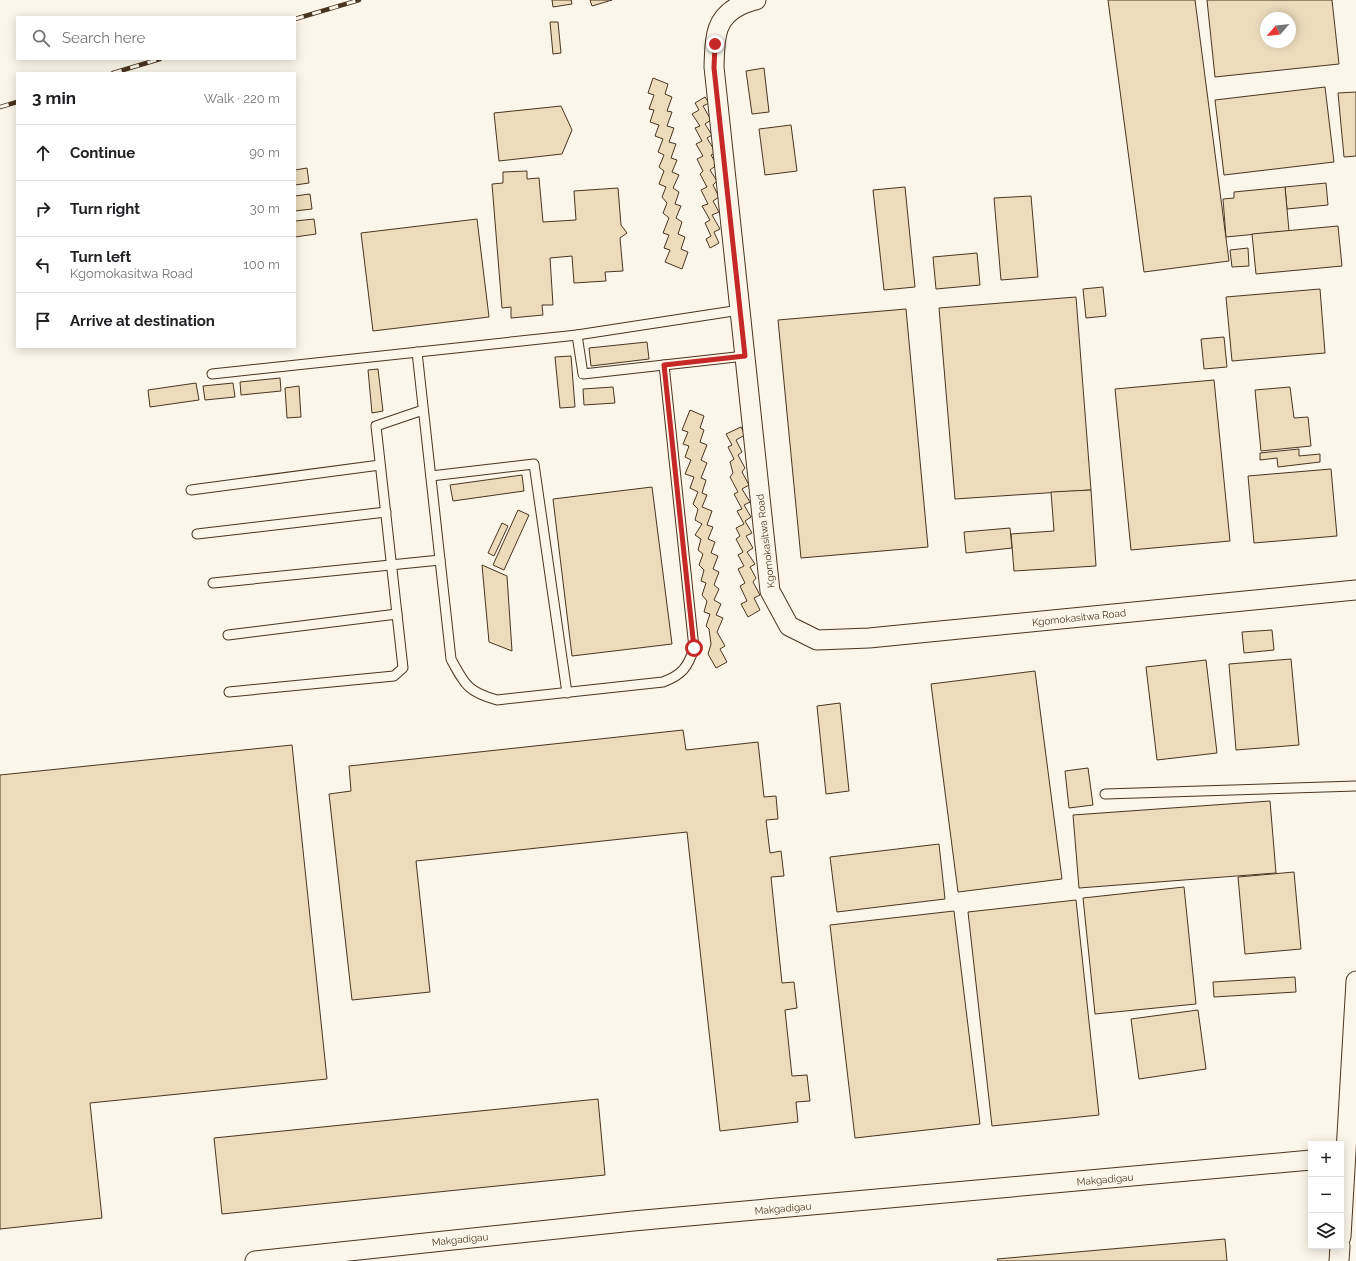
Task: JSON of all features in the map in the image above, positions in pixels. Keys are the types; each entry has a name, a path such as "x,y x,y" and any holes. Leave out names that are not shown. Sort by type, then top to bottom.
{"street":[{"name":"Kgomokasitwa Road","path":"756,0 734,8 720,21 715,44 714,68 770,591 789,626 817,640 869,638 1356,590"},
{"path":"1344,1157 1356,981"},
{"name":"Makgadigau","path":"255,1261 633,1221 1308,1160"},
{"path":"1342,1213 1343,1177"},
{"path":"1339,1261 1340,1249"}],"lane":[{"path":"212,374 577,335 740,310"},
{"path":"577,335 583,374 745,356"},
{"path":"417,352 451,659 467,687 480,695 497,700 663,682 676,677 689,664 694,648 664,365"},
{"path":"228,692 394,676 403,668 376,426 424,410"},
{"path":"431,476 534,464 567,693"},
{"path":"190,490 380,465"},
{"path":"197,534 386,512"},
{"path":"214,583 440,560"},
{"path":"228,635 397,614"},
{"path":"1105,794 1356,786"}],"building":[{"path":"552,0 571,0 572,4 553,7"},
{"path":"590,0 612,0 592,6"},
{"path":"1108,0 1195,0 1229,261 1144,272"},
{"path":"1207,0 1332,0 1339,64 1215,77"},
{"path":"550,22 558,22 561,53 553,54"},
{"path":"764,68 769,112 752,114 746,71"},
{"path":"653,78 668,84 665,94 672,97 667,111 672,112 667,126 674,128 669,142 676,144 671,158 677,160 672,172 679,175 673,188 679,192 675,204 681,206 676,218 682,222 678,234 685,237 681,249 688,252 682,269 665,262 670,250 664,248 669,235 663,233 669,218 663,213 667,203 662,197 666,187 659,184 664,171 659,167 664,155 658,152 663,139 655,136 659,125 650,122 654,110 649,109 654,95 648,93"},
{"path":"1325,87 1334,162 1224,175 1215,100"},
{"path":"1356,92 1356,156 1344,157 1338,93"},
{"path":"705,97 709,103 703,106 711,120 705,124 712,135 707,138 716,153 711,155 717,165 710,170 717,181 713,185 719,197 713,201 719,212 712,215 720,229 714,232 719,243 710,248 706,239 711,236 705,223 710,220 702,206 708,204 701,190 707,187 700,174 703,171 697,159 703,156 696,144 702,141 695,128 700,126 692,114 699,110 695,103"},
{"path":"561,106 572,130 562,154 499,161 494,113"},
{"path":"791,125 797,171 765,175 759,129"},
{"path":"307,168 309,183 296,185 296,170"},
{"path":"527,171 527,179 539,178 543,222 576,220 574,191 618,188 621,225 627,233 620,238 623,271 605,272 606,281 574,283 572,256 550,258 553,305 542,305 543,315 511,318 511,307 502,308 492,184 503,183 503,172"},
{"path":"1326,183 1328,205 1287,209 1285,187"},
{"path":"905,187 915,287 884,290 873,190"},
{"path":"1285,187 1289,231 1226,237 1223,199 1234,198 1234,192"},
{"path":"310,194 312,209 296,211 296,196"},
{"path":"1031,196 1038,277 1001,280 994,198"},
{"path":"314,219 316,234 296,237 296,221"},
{"path":"477,219 489,317 373,331 361,233"},
{"path":"1338,226 1342,266 1256,274 1252,234"},
{"path":"1248,248 1249,266 1232,267 1230,250"},
{"path":"977,253 980,285 936,289 933,257"},
{"path":"1103,287 1106,316 1086,318 1083,289"},
{"path":"1320,289 1325,353 1232,361 1226,297"},
{"path":"1076,297 1091,490 955,499 939,308"},
{"path":"906,309 928,547 801,558 778,320"},
{"path":"1224,337 1227,367 1204,369 1201,339"},
{"path":"647,342 649,359 591,366 589,348"},
{"path":"571,356 575,407 560,408 555,357"},
{"path":"378,369 383,411 372,413 368,370"},
{"path":"280,378 281,391 241,395 240,382"},
{"path":"1214,380 1230,541 1131,550 1115,389"},
{"path":"196,383 199,400 150,407 148,390"},
{"path":"233,383 235,397 205,400 203,386"},
{"path":"299,386 301,417 287,418 285,388"},
{"path":"613,387 615,403 584,405 583,389"},
{"path":"1290,387 1294,418 1308,417 1311,446 1261,451 1255,390"},
{"path":"690,410 704,416 700,428 704,430 700,442 707,445 701,460 707,463 701,478 706,480 702,493 707,495 702,507 712,511 707,525 713,527 708,539 715,542 711,553 718,556 713,569 719,572 714,585 719,589 714,600 721,604 716,615 723,618 717,632 725,646 720,649 727,662 716,668 708,654 711,644 709,629 706,626 710,614 704,612 707,601 702,595 706,583 701,581 704,570 699,565 703,554 698,550 701,539 695,535 702,524 695,520 698,509 693,504 698,492 690,488 694,477 685,474 691,460 685,457 689,446 683,444 688,432 682,430"},
{"path":"741,427 745,435 736,440 742,452 738,455 745,468 742,472 749,485 742,489 750,502 744,505 751,517 745,521 752,533 746,536 753,548 747,552 755,564 750,567 756,578 753,582 760,595 754,598 760,610 748,617 741,604 747,601 740,586 745,583 738,569 744,566 738,555 743,552 736,539 740,536 736,528 744,524 737,511 742,509 734,494 738,492 730,477 733,473 730,462 734,459 728,447 732,445 726,434"},
{"path":"1299,449 1299,456 1320,454 1320,462 1278,467 1277,458 1260,460 1260,453"},
{"path":"1331,469 1337,536 1254,543 1248,476"},
{"path":"522,475 524,491 453,501 450,485"},
{"path":"652,487 672,644 572,656 553,499"},
{"path":"1091,490 1096,566 1014,571 1011,534 1054,531 1051,492"},
{"path":"518,510 529,515 504,570 493,565"},
{"path":"502,523 508,526 494,556 488,553"},
{"path":"1010,528 1012,548 966,553 964,532"},
{"path":"482,565 507,576 512,651 489,642"},
{"path":"1272,630 1274,650 1244,653 1242,632"},
{"path":"1291,659 1299,745 1236,750 1229,664"},
{"path":"1206,660 1217,753 1157,760 1146,667"},
{"path":"1035,671 1062,879 958,892 931,684"},
{"path":"840,703 849,791 826,794 817,706"},
{"path":"683,730 686,750 758,742 764,797 776,796 778,819 766,820 770,853 781,851 784,876 771,877 782,983 794,982 797,1008 785,1010 792,1076 807,1075 810,1101 796,1102 798,1122 720,1131 687,832 416,861 430,992 352,1000 329,794 351,791 349,766"},
{"path":"292,745 327,1079 90,1103 102,1218 0,1229 0,775"},
{"path":"1088,768 1093,805 1069,808 1065,771"},
{"path":"1270,801 1276,873 1079,888 1073,815"},
{"path":"939,844 945,899 837,912 830,857"},
{"path":"1294,872 1301,949 1245,954 1238,877"},
{"path":"1184,887 1196,1004 1095,1014 1083,898"},
{"path":"1076,900 1099,1115 992,1126 968,912"},
{"path":"954,911 980,1124 855,1138 830,925"},
{"path":"1295,977 1296,992 1214,997 1213,982"},
{"path":"1198,1010 1206,1069 1139,1079 1131,1019"},
{"path":"598,1099 605,1175 222,1214 214,1138"},
{"path":"1225,1239 1227,1261 998,1261 997,1259"}],"railway":[{"path":"296,19 359,0"},
{"path":"116,72 157,60"},
{"path":"0,107 16,102"}],"route":[{"path":"694,648 664,365 745,356 714,68 715,44"}]}
